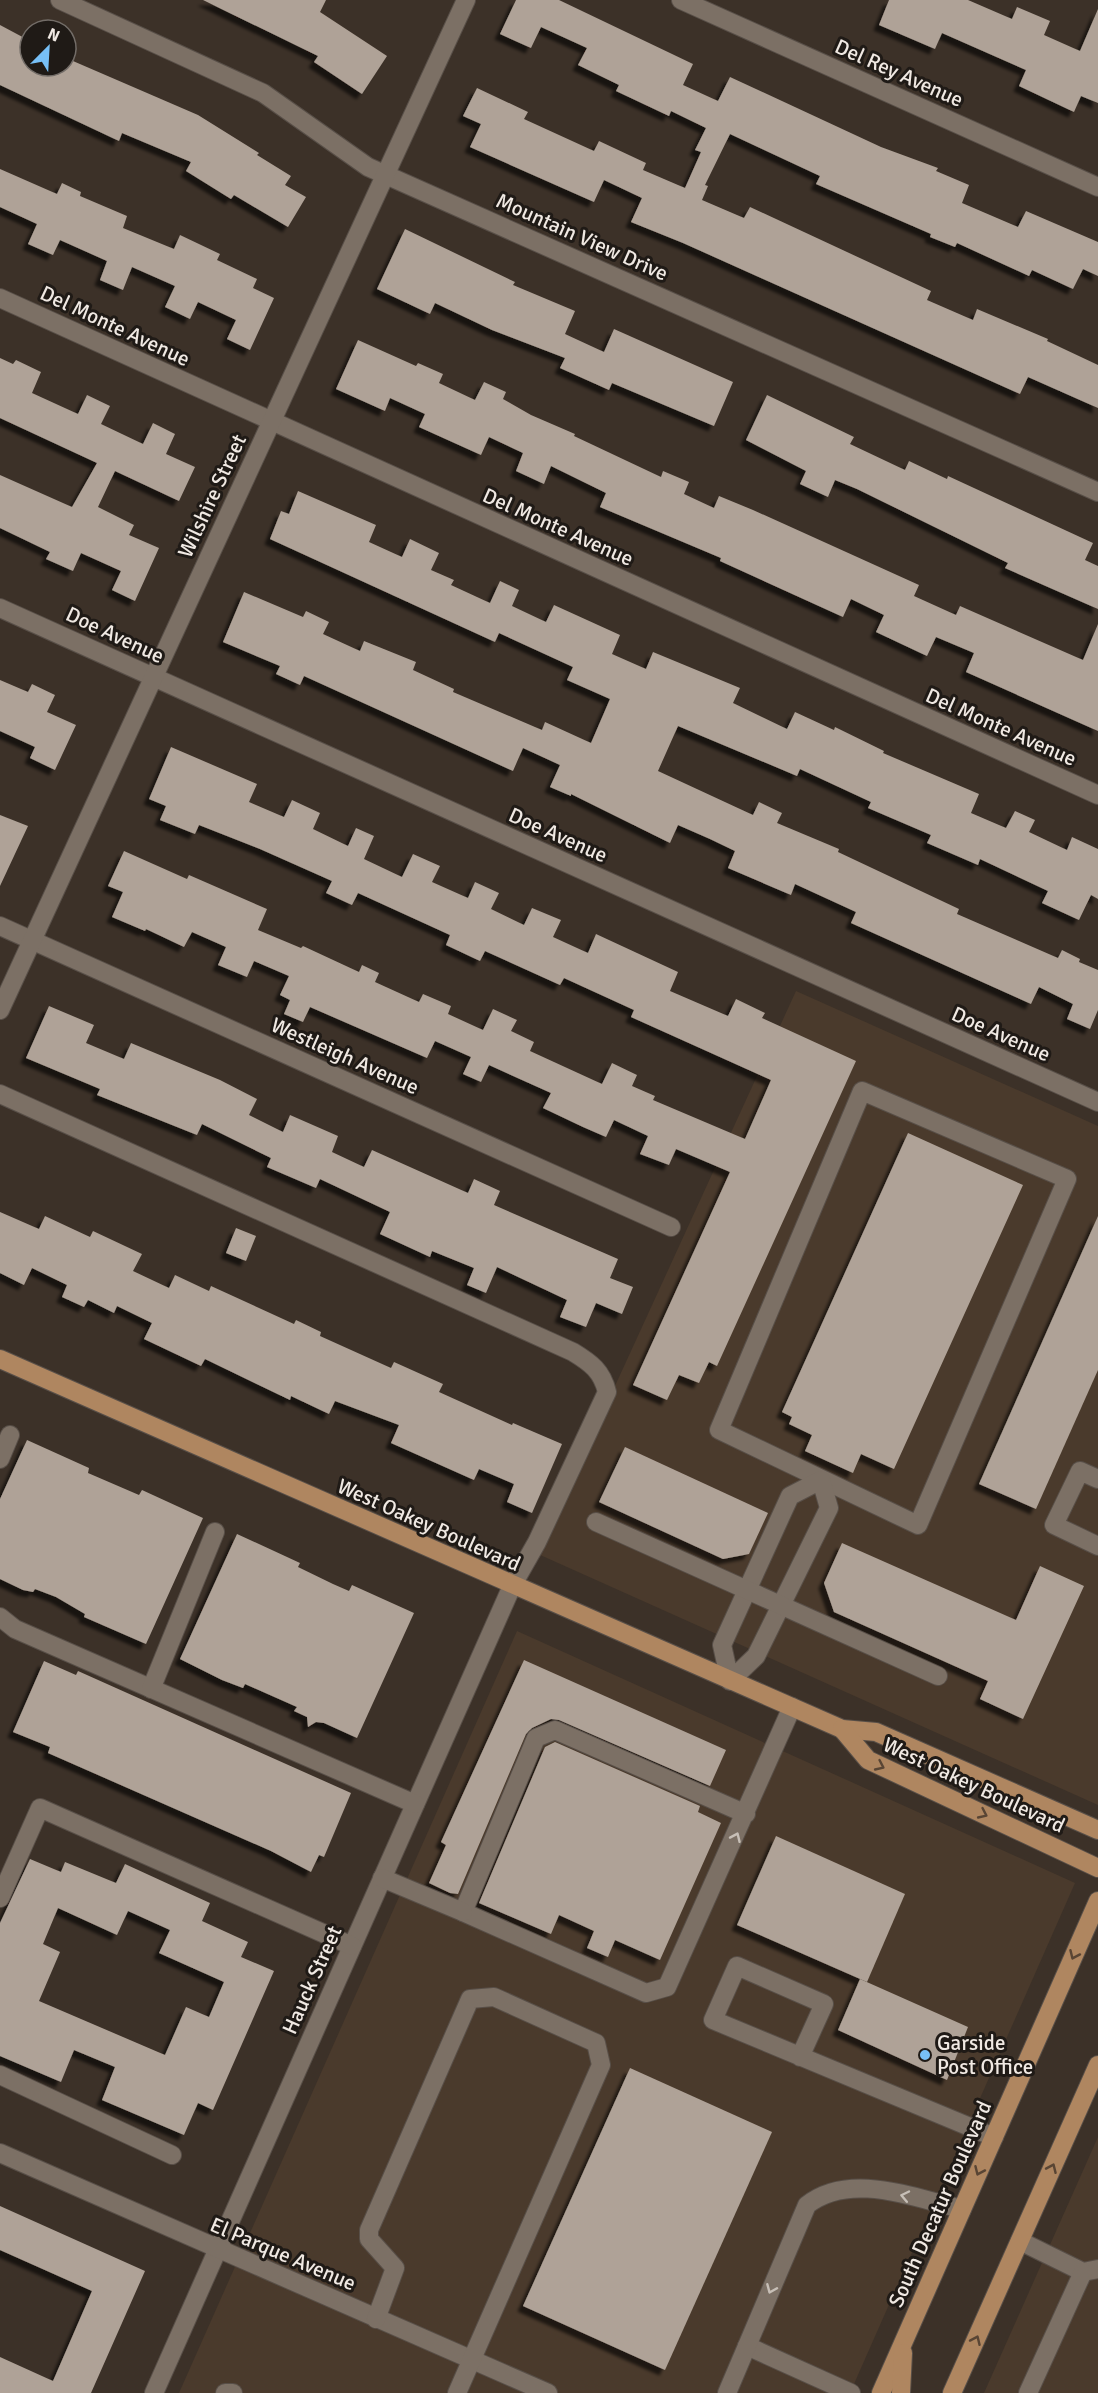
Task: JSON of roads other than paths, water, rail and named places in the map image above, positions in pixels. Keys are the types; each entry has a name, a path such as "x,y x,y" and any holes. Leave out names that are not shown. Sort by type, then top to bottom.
{"main road":[{"name":"West Oakey Boulevard","path":"0,1359 730,1681 842,1729 876,1732 1098,1830"},
{"name":"West Oakey Boulevard","path":"842,1729 868,1760 1098,1868"},
{"name":"South Decatur Boulevard","path":"881,2393 1098,1901"},
{"path":"952,2393 1098,2065"},
{"path":"901,2393 903,2342"}],"street":[{"name":"Mountain View Drive","path":"60,0 263,93 369,167 1098,492"},
{"name":"Wilshire Street","path":"0,1010 466,0"},
{"name":"Del Rey Avenue","path":"681,0 1098,187"},
{"name":"Del Monte Avenue","path":"0,298 271,423 1098,795"},
{"name":"Doe Avenue","path":"0,608 1098,1102"},
{"name":"Westleigh Avenue","path":"0,926 671,1227"},
{"path":"862,1091 1067,1179 918,1525 821,1479 719,1430 862,1091"},
{"name":"Hauck Street","path":"0,1094 590,1362 603,1376 607,1392 537,1542 512,1586 154,2393"},
{"path":"0,1459 10,1435"},
{"path":"1098,1479 1080,1472 1054,1526 1098,1546"},
{"path":"730,1681 722,1645 790,1496 821,1479"},
{"path":"730,1681 756,1656 828,1508 821,1479"},
{"path":"596,1522 938,1676"},
{"path":"151,1689 215,1532"},
{"path":"0,1617 15,1629 415,1804"},
{"path":"382,1878 646,1993 667,1987 792,1707"},
{"path":"463,1912 536,1738 555,1730 746,1814"},
{"path":"0,1898 40,1808 352,1946"},
{"path":"800,2057 824,2004 737,1966 713,2020 800,2057 994,2137"},
{"path":"376,2319 395,2268 369,2239 369,2230 470,1999 494,1997 596,2043 601,2066 457,2393"},
{"path":"0,2075 172,2155"},
{"name":"El Parque Avenue","path":"0,2153 548,2393"},
{"path":"727,2393 807,2205 819,2195 843,2188 867,2188 962,2209"},
{"path":"1020,2241 1090,2270 1028,2393"},
{"path":"747,2346 851,2393"},
{"path":"225,2393 233,2393"}],"place":[{"name":"Garside Post Office","path":"925,2055"}]}
